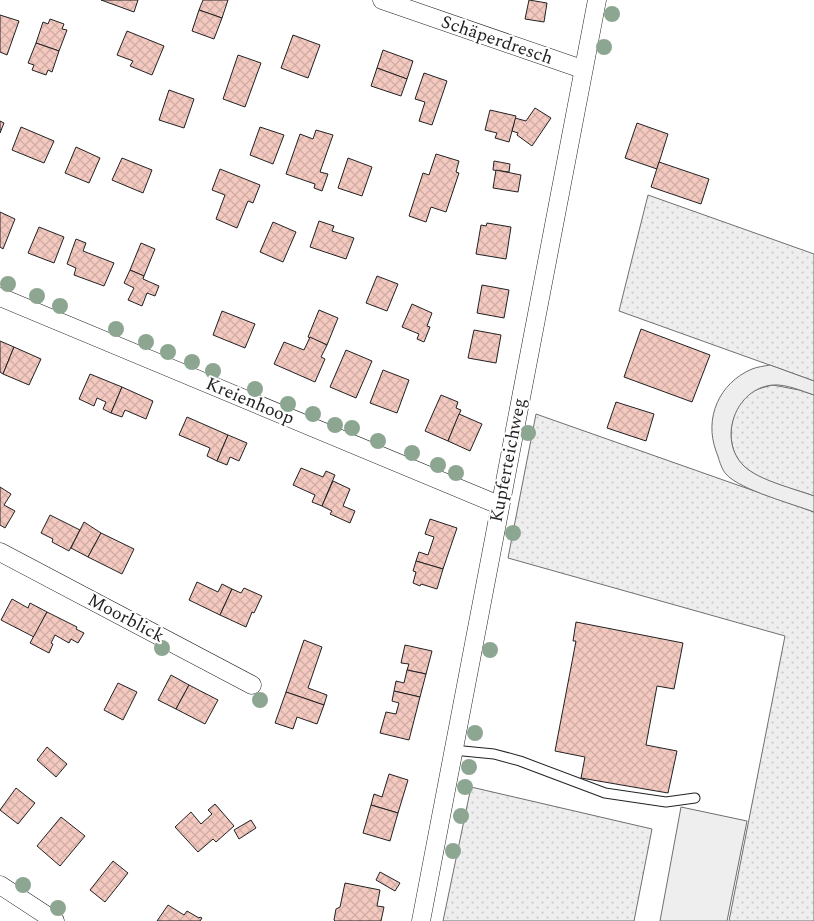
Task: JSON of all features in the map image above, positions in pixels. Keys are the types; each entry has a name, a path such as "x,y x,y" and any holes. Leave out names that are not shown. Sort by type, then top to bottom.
{"street":[{"name":"Schäperdresch","path":"382,0 582,70"},
{"name":"Kupferteichweg","path":"421,921 582,70 597,0"},
{"name":"Kreienhoop","path":"0,297 499,505"},
{"name":"Moorblick","path":"0,552 252,685"},
{"path":"0,885 55,921"}],"lane":[{"path":"453,750 494,754 520,761 605,793 666,802 695,798"}],"shaded area":[{"path":"648,195 814,254 814,381 619,311"},
{"path":"770,365 814,381 814,395 783,386 773,385 760,388 749,395 740,405 734,417 731,430 732,443 736,455 750,471 767,480 814,496 814,512 755,491 734,481 723,470 716,451 713,439 713,414 723,392 740,375 754,368"},
{"path":"773,385 814,395 814,496 770,482 754,474 740,462 735,454 731,434 732,423 739,405 751,392"},
{"path":"536,414 814,512 814,921 729,921 785,636 508,558"},
{"path":"471,787 652,829 634,921 443,921"},
{"path":"681,807 747,821 727,921 660,921"}],"building":[{"path":"101,0 138,0 134,12"},
{"path":"203,0 228,0 222,18 199,10"},
{"path":"529,0 547,3 544,22 525,19"},
{"path":"199,10 222,18 214,39 192,31"},
{"path":"0,15 19,21 7,55 0,52"},
{"path":"50,19 64,24 62,29 67,30 59,51 36,43 43,22 48,24"},
{"path":"127,31 164,46 152,75 130,66 133,61 117,55"},
{"path":"293,35 320,45 308,78 281,68"},
{"path":"36,43 59,51 52,72 48,70 46,75 32,70 34,65 28,63"},
{"path":"383,50 413,61 407,79 377,68"},
{"path":"238,55 261,63 245,107 223,99"},
{"path":"377,68 407,79 401,96 371,86"},
{"path":"424,73 447,81 432,125 419,121 425,102 415,99"},
{"path":"169,90 194,99 184,128 159,120"},
{"path":"535,108 551,118 532,146 517,135 518,133 512,131 515,118 526,121"},
{"path":"490,110 516,116 509,142 495,138 497,133 485,130"},
{"path":"0,121 4,123 0,133"},
{"path":"637,123 668,134 657,169 625,158"},
{"path":"21,127 54,141 44,163 12,150"},
{"path":"260,127 284,135 273,164 250,155"},
{"path":"316,130 333,135 320,172 328,174 322,191 314,188 315,184 286,174 300,134 313,139"},
{"path":"76,147 100,158 89,183 65,173"},
{"path":"436,154 459,161 456,172 459,173 446,212 431,207 426,222 409,216 423,173 429,175"},
{"path":"122,158 152,170 143,193 112,180"},
{"path":"348,158 372,167 362,196 338,188"},
{"path":"494,161 510,164 509,172 493,170"},
{"path":"659,162 709,179 701,204 651,187"},
{"path":"220,169 260,185 253,203 248,201 237,228 216,219 225,195 212,190"},
{"path":"496,170 521,175 518,192 493,188"},
{"path":"0,212 15,219 3,249 0,247"},
{"path":"319,221 334,226 332,231 354,238 346,259 310,247"},
{"path":"273,222 296,232 283,262 260,252"},
{"path":"487,223 511,227 506,259 476,254 481,225 486,226"},
{"path":"39,227 64,237 54,263 28,253"},
{"path":"76,239 86,243 83,251 114,263 104,286 74,275 76,268 67,264"},
{"path":"141,243 155,249 144,276 130,270"},
{"path":"130,270 144,276 143,279 159,286 155,296 147,293 142,306 128,300 134,288 124,283"},
{"path":"377,276 398,284 387,311 366,303"},
{"path":"482,285 509,290 504,318 477,313"},
{"path":"412,304 432,313 427,326 430,327 424,342 417,339 419,334 402,327"},
{"path":"319,310 338,318 327,345 308,337"},
{"path":"222,311 255,324 245,348 213,335"},
{"path":"641,329 710,355 692,402 624,377"},
{"path":"474,330 501,335 496,363 468,358"},
{"path":"310,337 327,345 321,357 325,359 315,382 274,364 284,342 304,350"},
{"path":"0,341 14,347 3,374 0,372"},
{"path":"14,347 41,359 29,385 3,374"},
{"path":"346,350 372,361 356,398 330,387"},
{"path":"383,370 409,380 397,413 370,403"},
{"path":"90,374 122,387 111,413 103,409 106,402 97,398 94,406 79,399"},
{"path":"122,387 153,401 146,419 125,410 122,417 111,413"},
{"path":"441,395 458,402 456,408 461,410 448,441 425,431"},
{"path":"616,402 654,414 646,441 607,428"},
{"path":"459,414 482,424 470,451 448,441"},
{"path":"187,417 228,435 217,461 207,456 210,448 179,435"},
{"path":"228,435 247,443 239,461 230,457 227,465 217,461"},
{"path":"301,468 323,477 326,471 335,475 322,506 312,502 315,495 293,485"},
{"path":"333,481 350,489 343,506 355,511 350,523 330,514 332,511 322,506"},
{"path":"0,487 11,494 4,505 15,511 5,528 0,525"},
{"path":"50,515 80,530 69,551 52,542 53,539 41,533"},
{"path":"430,519 457,528 443,569 416,561 419,552 428,555 434,537 425,534"},
{"path":"84,522 101,533 88,557 71,548"},
{"path":"101,533 134,549 122,574 88,557"},
{"path":"416,561 443,569 437,589 413,583 416,572 413,571"},
{"path":"197,582 218,592 222,584 232,589 220,615 189,600"},
{"path":"244,588 262,596 254,613 252,612 246,627 220,615 232,589 241,593"},
{"path":"12,599 28,608 30,603 47,612 34,637 1,620"},
{"path":"47,612 77,627 76,629 84,633 78,643 71,639 69,643 55,635 49,653 30,643"},
{"path":"576,622 683,643 674,689 657,686 646,745 677,751 668,793 581,778 585,757 555,751 576,641 573,641"},
{"path":"304,640 322,647 308,688 327,695 324,705 286,692"},
{"path":"405,645 432,651 426,674 407,670 409,664 401,663"},
{"path":"407,670 426,674 420,697 394,691 396,681 404,683"},
{"path":"171,675 189,685 176,709 158,700"},
{"path":"118,683 137,692 123,720 104,710"},
{"path":"189,685 218,700 205,724 176,709"},
{"path":"394,691 420,697 409,740 380,733 386,712 396,714 399,703 392,701"},
{"path":"286,692 324,705 317,724 297,717 293,729 275,723"},
{"path":"47,747 67,764 56,777 37,760"},
{"path":"389,774 408,780 398,813 371,805 374,794 382,797"},
{"path":"16,788 35,803 18,824 0,810"},
{"path":"215,804 234,826 216,842 213,839 198,852 175,827 191,812 201,824 212,814 208,810"},
{"path":"371,805 398,813 390,841 363,833"},
{"path":"61,817 85,836 60,866 37,846"},
{"path":"251,820 256,828 239,839 234,830"},
{"path":"113,861 128,873 105,902 90,890"},
{"path":"380,872 400,883 395,891 376,880"},
{"path":"345,883 380,890 377,906 384,907 381,921 334,920 336,909 340,907"},
{"path":"168,905 184,915 187,911 202,918 200,921 157,921"}]}
